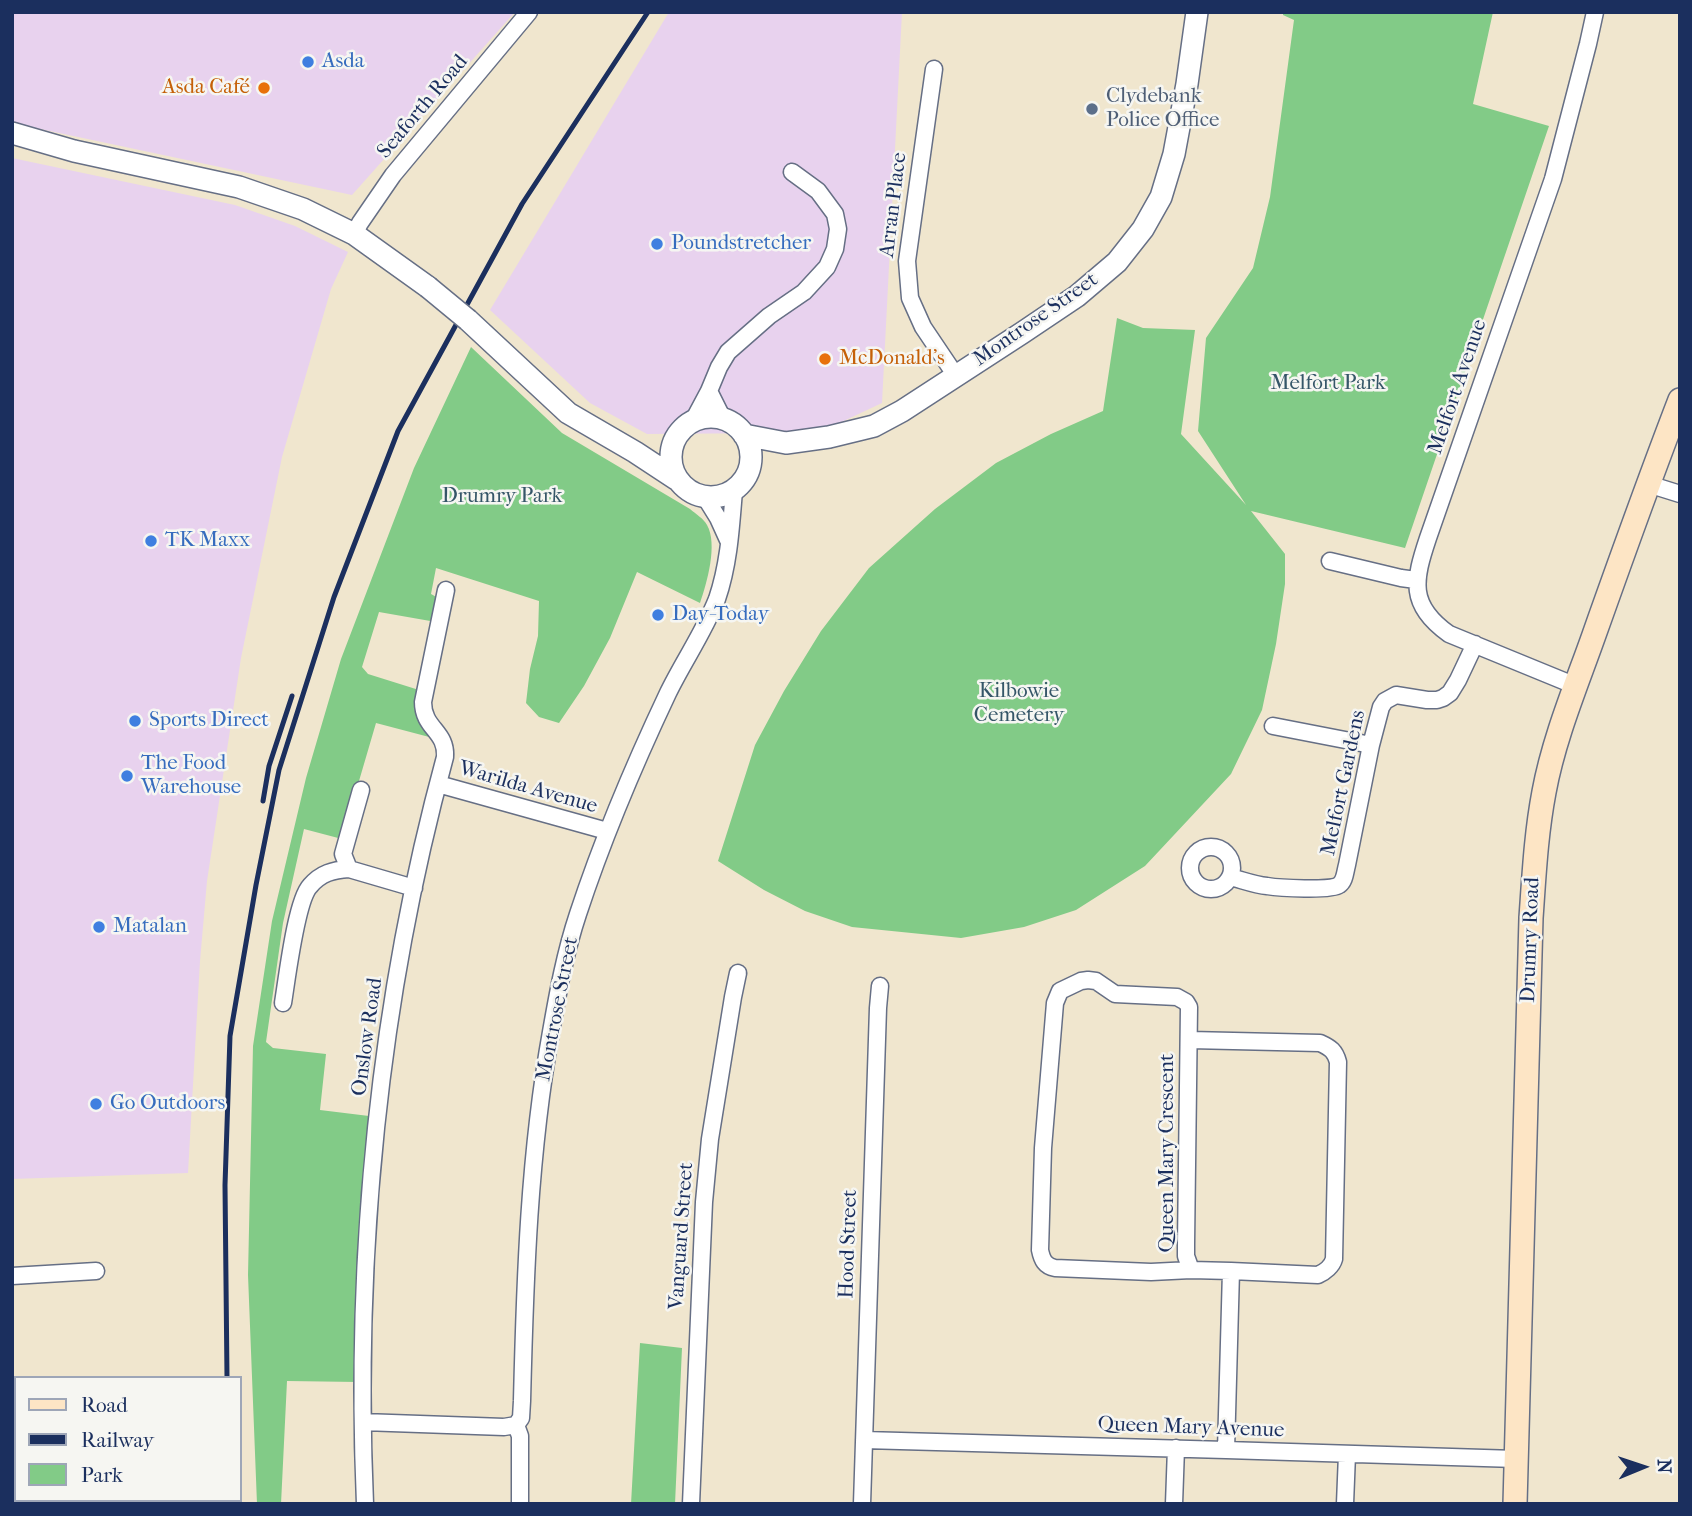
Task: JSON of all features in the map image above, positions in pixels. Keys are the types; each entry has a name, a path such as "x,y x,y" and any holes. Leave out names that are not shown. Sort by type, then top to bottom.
{"main road":[{"name":"Drumry Road","path":"1515,1504 1534,857 1544,790 1559,734 1680,400"}],"street":[{"name":"Seaforth Road","path":"354,234 393,176 529,12"},
{"name":"Montrose Street","path":"744,435 786,443 829,437 874,426 902,411 1077,296 1117,262 1143,229 1161,197 1174,154 1197,12"},
{"name":"Melfort Avenue","path":"1416,580 1428,538 1553,179 1595,12"},
{"name":"Arran Place","path":"934,69 907,261 910,298 923,327 956,376"},
{"path":"12,133 74,151 239,187 303,209 354,234 428,287 468,320 568,413 635,452 694,494 705,497 720,496 741,484 749,470 751,458 744,435 735,425 723,419 713,417 693,421 675,439 671,452 671,466 676,479"},
{"path":"693,421 728,352 769,316 804,292 827,267 835,249 838,229 835,214 818,191 792,172"},
{"path":"709,391 723,419"},
{"path":"635,452 675,439"},
{"name":"Montrose Street","path":"749,470 786,443"},
{"path":"1648,484 1680,494"},
{"name":"Montrose Street","path":"520,1504 520,1436 516,1425 521,1418 525,1284 535,1149 546,1062 569,942 607,831 658,713 717,599 726,568 734,490"},
{"path":"705,497 729,542"},
{"path":"1331,561 1416,580 1421,602 1437,625 1449,634 1576,686"},
{"name":"Onslow Road","path":"365,1504 365,1266 373,1160 387,1041 414,888 445,757 443,740 428,724 423,713 423,702 446,590"},
{"name":"Melfort Gardens","path":"1230,877 1268,887 1321,889 1339,885 1344,879 1381,707 1385,701 1396,695 1427,700 1443,698 1458,680 1475,644"},
{"path":"1273,726 1371,745"},
{"name":"Warilda Avenue","path":"438,784 607,831"},
{"path":"349,869 343,854 361,790"},
{"path":"284,1003 297,920 308,887 332,870 349,869 414,888"},
{"name":"Vanguard Street","path":"691,1504 704,1202 710,1139 738,974"},
{"name":"Queen Mary Crescent","path":"1190,1040 1321,1044 1330,1047 1335,1053 1338,1062 1333,1263 1318,1275 1055,1268 1045,1264 1040,1250 1046,1097 1055,1003 1060,991 1081,981 1096,981 1115,994 1177,997 1189,1007 1186,1256 1191,1270"},
{"name":"Hood Street","path":"862,1504 880,986"},
{"path":"12,1276 96,1271"},
{"path":"1226,1450 1230,1271"},
{"path":"363,1422 504,1427 516,1425"},
{"name":"Queen Mary Avenue","path":"864,1440 1516,1459"},
{"path":"1174,1504 1176,1448"},
{"path":"1345,1504 1347,1454"}],"shaded area":[{"path":"12,12 515,12 352,195 12,123"},
{"path":"669,12 902,12 882,403 833,426 781,433 647,434 590,403 490,310"},
{"path":"12,158 235,205 295,226 348,252 331,289 282,457 241,658 207,881 188,1173 12,1179"}],"green space":[{"name":"Kilbowie Cemetery","path":"1283,12 1493,12 1473,104 1549,126 1405,548 1251,511 1285,554 1285,584 1262,710 1231,774 1145,866 1076,910 1024,927 961,938 852,927 805,911 764,890 718,861 755,745 821,631 869,568 935,509 996,463 1103,411 1117,318 1143,328 1195,330 1181,434 1246,505 1198,431 1206,338 1253,268 1270,197 1294,20 1283,15"},
{"name":"Drumry Park","path":"471,347 562,433 690,509 702,519 707,525 712,542 710,564 700,603 637,572 610,638 584,686 559,723 539,717 526,703 538,636 539,601 436,568 431,594 440,599 436,622 379,612 362,667 368,674 419,690 433,738 376,723 342,839 304,829 283,923 266,1042 273,1048 326,1054 320,1110 369,1116 358,1382 287,1381 281,1504 257,1504 248,1275 253,1046 272,921 306,778 341,659 414,468"},
{"path":"640,1343 682,1348 675,1504 631,1504"}],"railway":[{"path":"227,1376 225,1185 230,1036 279,770 334,597 398,431 522,204 648,12"},
{"path":"263,801 269,766 292,696"}],"place":[{"name":"Asda","path":"308,62"},
{"name":"Asda Café","path":"264,88"},
{"name":"Clydebank Police Office","path":"1092,109"},
{"name":"Poundstretcher","path":"657,244"},
{"name":"McDonald's","path":"825,359"},
{"name":"TK Maxx","path":"151,541"},
{"name":"Day-Today","path":"658,615"},
{"name":"Sports Direct","path":"135,721"},
{"name":"The Food Warehouse","path":"127,776"},
{"name":"Matalan","path":"99,927"},
{"name":"Go Outdoors","path":"96,1104"}],"park label":[{"name":"Melfort Park","path":"1328,384"}]}
